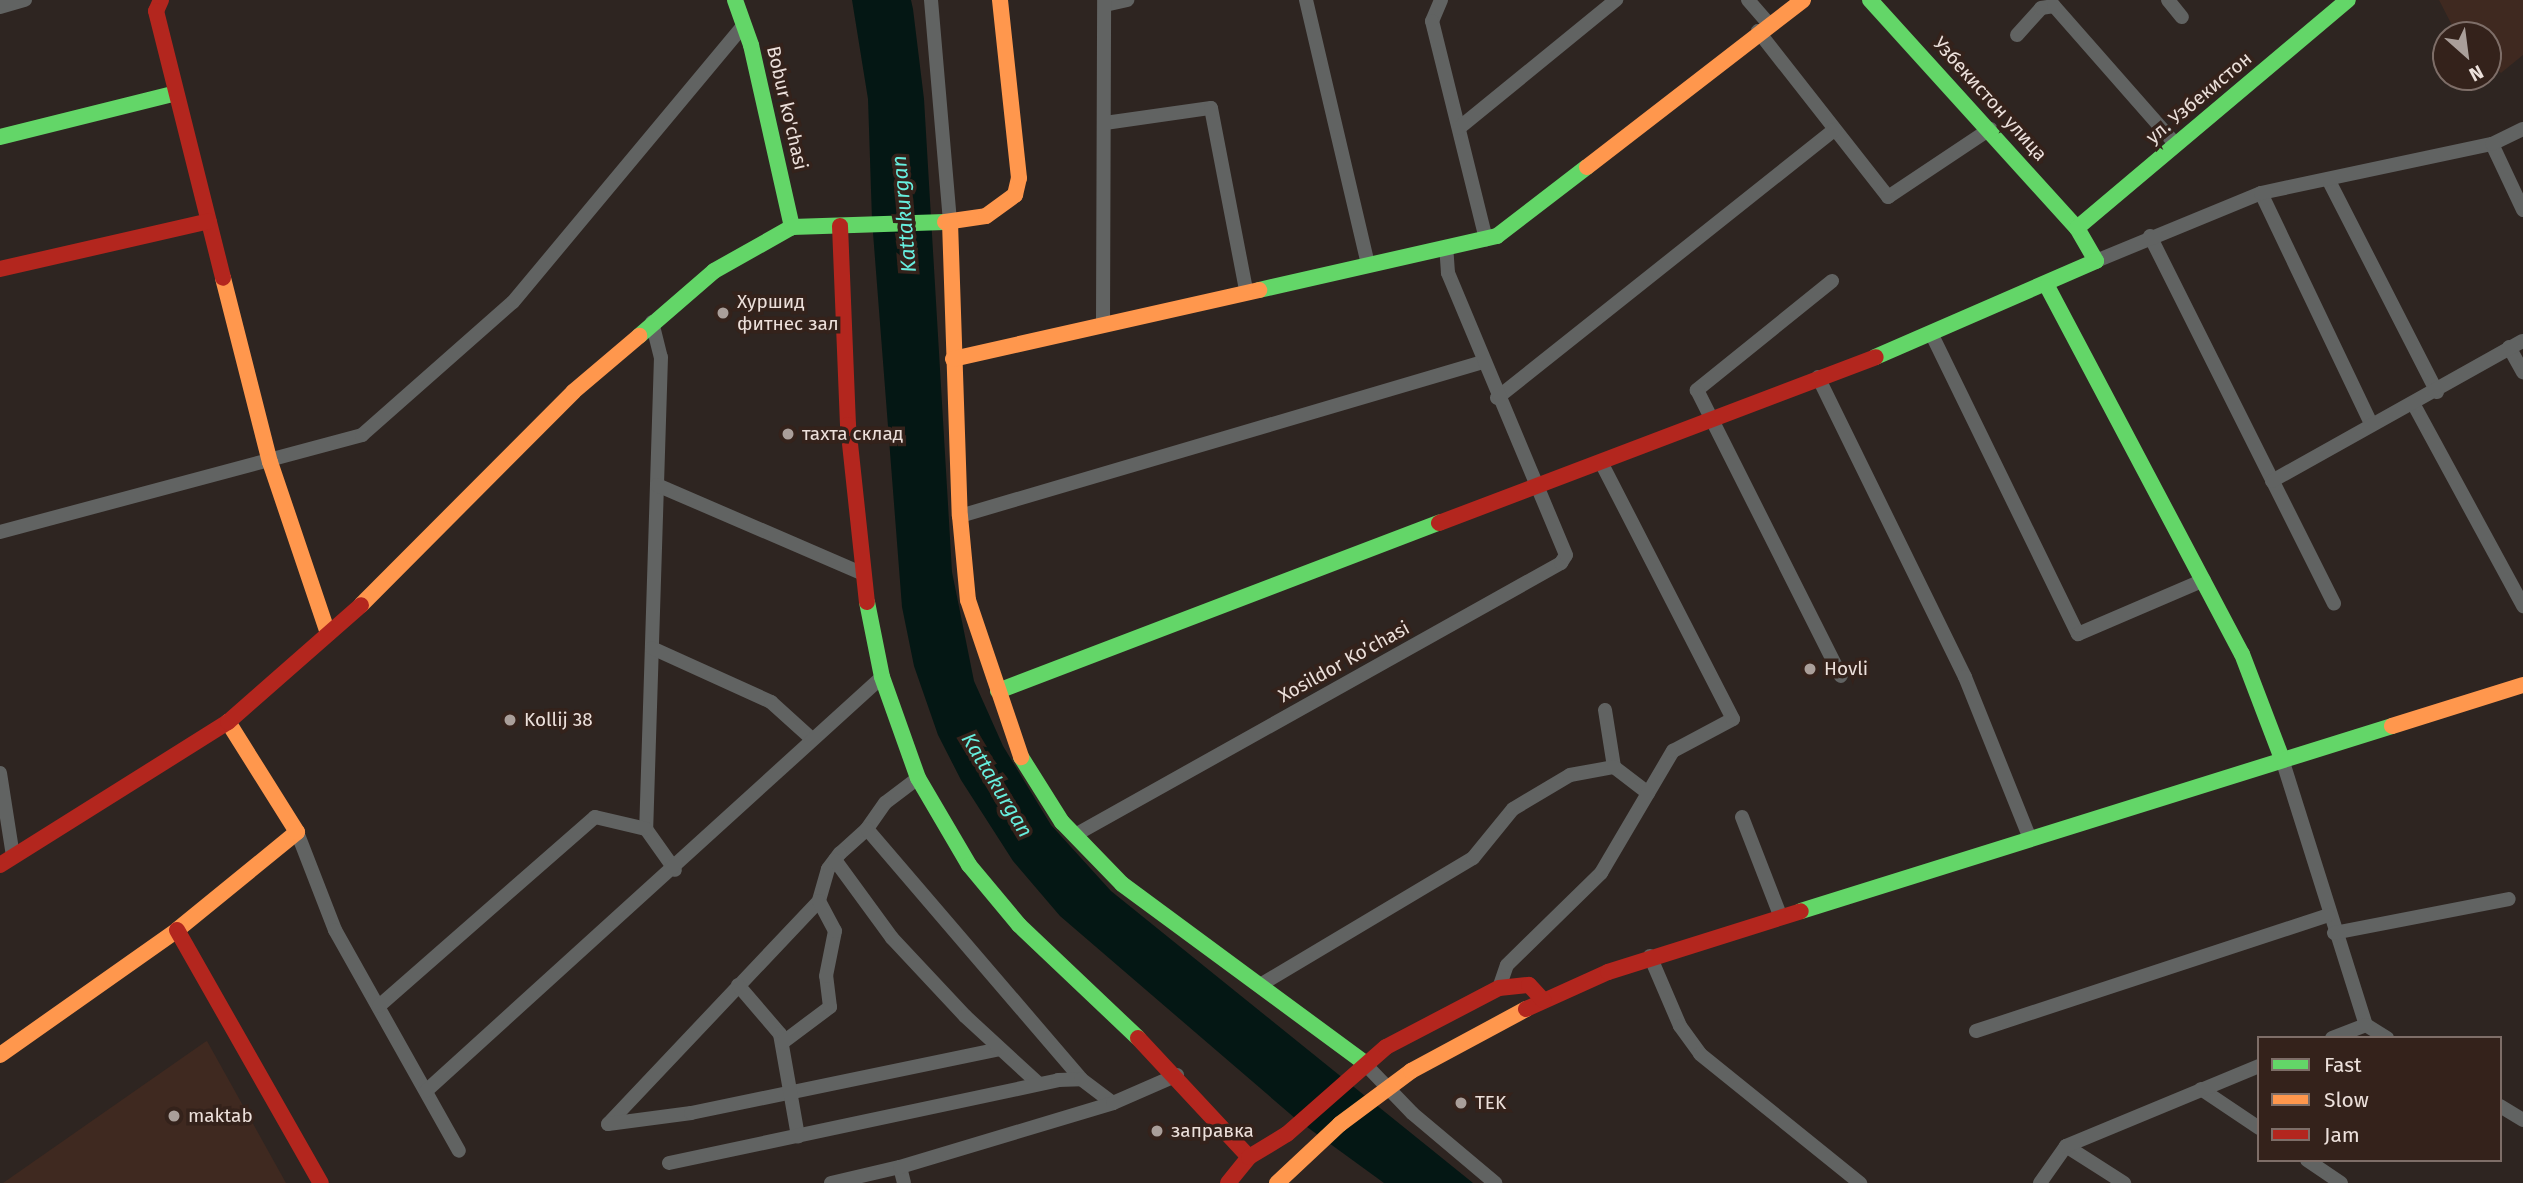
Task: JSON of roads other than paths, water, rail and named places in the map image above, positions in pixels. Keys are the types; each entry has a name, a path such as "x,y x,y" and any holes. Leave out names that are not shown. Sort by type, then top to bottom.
{"street":[{"path":"0,7 25,0"},
{"name":"Bobur ko'chasi","path":"735,0 744,25 792,227"},
{"path":"931,0 960,516 968,600 1025,770 1075,835 1122,884 1260,985 1495,1183"},
{"path":"0,773 6,861 228,722 425,545 573,392 714,271 792,227 944,222 986,216 1006,206 1015,195 1019,177 1000,0"},
{"path":"1103,323 1105,2 1127,0"},
{"path":"1306,0 1368,264"},
{"path":"1441,0 1432,21 1486,239"},
{"path":"1459,128 1616,0"},
{"path":"1748,0 1763,27 1834,130 1888,197 1990,129"},
{"path":"953,359 1246,290 1497,236 1763,27 1803,0"},
{"name":"Узбекистон улица","path":"1870,0 1990,129 2077,228 2096,261"},
{"path":"2168,0 2182,17"},
{"name":"ул. Узбекистон","path":"2077,228 2337,3"},
{"path":"154,4 270,462 328,633"},
{"path":"2017,35 2041,8 2054,6 2176,145"},
{"path":"0,532 270,462 362,435 513,302 744,25"},
{"path":"0,137 176,93"},
{"path":"1105,123 1211,108 1246,290"},
{"path":"998,691 1932,335 2047,286 2150,236 2261,193 2329,181 2492,144 2523,129"},
{"path":"1497,398 1834,130"},
{"path":"2492,144 2523,210"},
{"path":"2329,181 2437,392"},
{"path":"2261,193 2371,424"},
{"path":"0,270 209,220"},
{"path":"840,226 848,425 861,573 883,677 918,778 969,865 1019,925 1177,1075 1249,1157"},
{"path":"2150,236 2334,603"},
{"path":"1446,247 1448,273 1497,398 1538,487"},
{"path":"1832,281 1697,390 1713,417 1841,676"},
{"path":"2047,286 2204,580 2270,720 2328,915 2366,1025 2384,1036"},
{"path":"652,322 661,357 646,830 675,870"},
{"path":"1932,335 2078,634 2204,580"},
{"path":"2272,481 2371,424 2414,405 2516,344 2523,372"},
{"path":"960,516 1483,362"},
{"path":"1818,377 1965,677 2029,836"},
{"path":"2414,405 2523,606"},
{"path":"1499,988 1507,965 1601,873 1674,751 1733,719 1601,462"},
{"path":"657,485 861,573"},
{"name":"Xosildor Ko’chasi","path":"1075,835 1561,563 1566,555 1538,487"},
{"path":"652,648 771,702 812,739"},
{"path":"426,1091 675,870 812,739 883,677"},
{"path":"1277,1183 1348,1117 1411,1071 1543,1000 1650,956 2029,836 2523,685"},
{"path":"1605,710 1614,767 1648,793"},
{"path":"228,722 297,832 335,930 459,1151"},
{"path":"1260,985 1473,858 1513,809 1535,793 1570,775 1614,767"},
{"path":"918,778 885,803 867,829 835,860 819,901 608,1124 691,1113 999,1049"},
{"path":"379,1006 595,817 646,830"},
{"path":"1742,817 1780,915"},
{"path":"867,829 1080,1079 1113,1103"},
{"path":"0,1055 177,930 297,832"},
{"path":"835,860 892,938 999,1049 1039,1084"},
{"path":"2334,933 2508,899"},
{"path":"782,1043 830,1007 826,976 835,932 819,901"},
{"path":"1976,1031 2328,915"},
{"path":"177,930 321,1183"},
{"path":"1650,956 1680,1026 1700,1054 1860,1183"},
{"path":"738,985 767,1014 782,1043 798,1136"},
{"path":"1228,1183 1249,1157 1294,1128 1358,1066 1420,1027 1499,988 1529,985 1543,1000"},
{"path":"2337,1036 2366,1025"},
{"path":"2040,1183 2067,1146 2257,1067"},
{"path":"831,1183 900,1167 1113,1103 1177,1075"},
{"path":"669,1163 1039,1084 1080,1079"},
{"path":"2201,1089 2257,1127"},
{"path":"2502,1107 2523,1120"},
{"path":"2067,1146 2124,1183"},
{"path":"2310,1162 2341,1183"},
{"path":"900,1167 904,1183"}],"water":[{"name":"Kattakurgan","path":"852,0 911,0 913,9 924,99 952,572 974,681 1003,746 1051,825 1111,891 1473,1183 1384,1183 1296,1119 1060,916 1013,861 961,780 938,735 914,666 902,607 872,220 868,99"}],"place":[{"name":"Хуршид фитнес зал","path":"723,313"},
{"name":"тахта склад","path":"788,434"},
{"name":"Hovli","path":"1810,669"},
{"name":"Kollij 38","path":"510,720"},
{"name":"TEK","path":"1461,1103"},
{"name":"maktab","path":"174,1116"},
{"name":"заправка","path":"1157,1131"}]}
